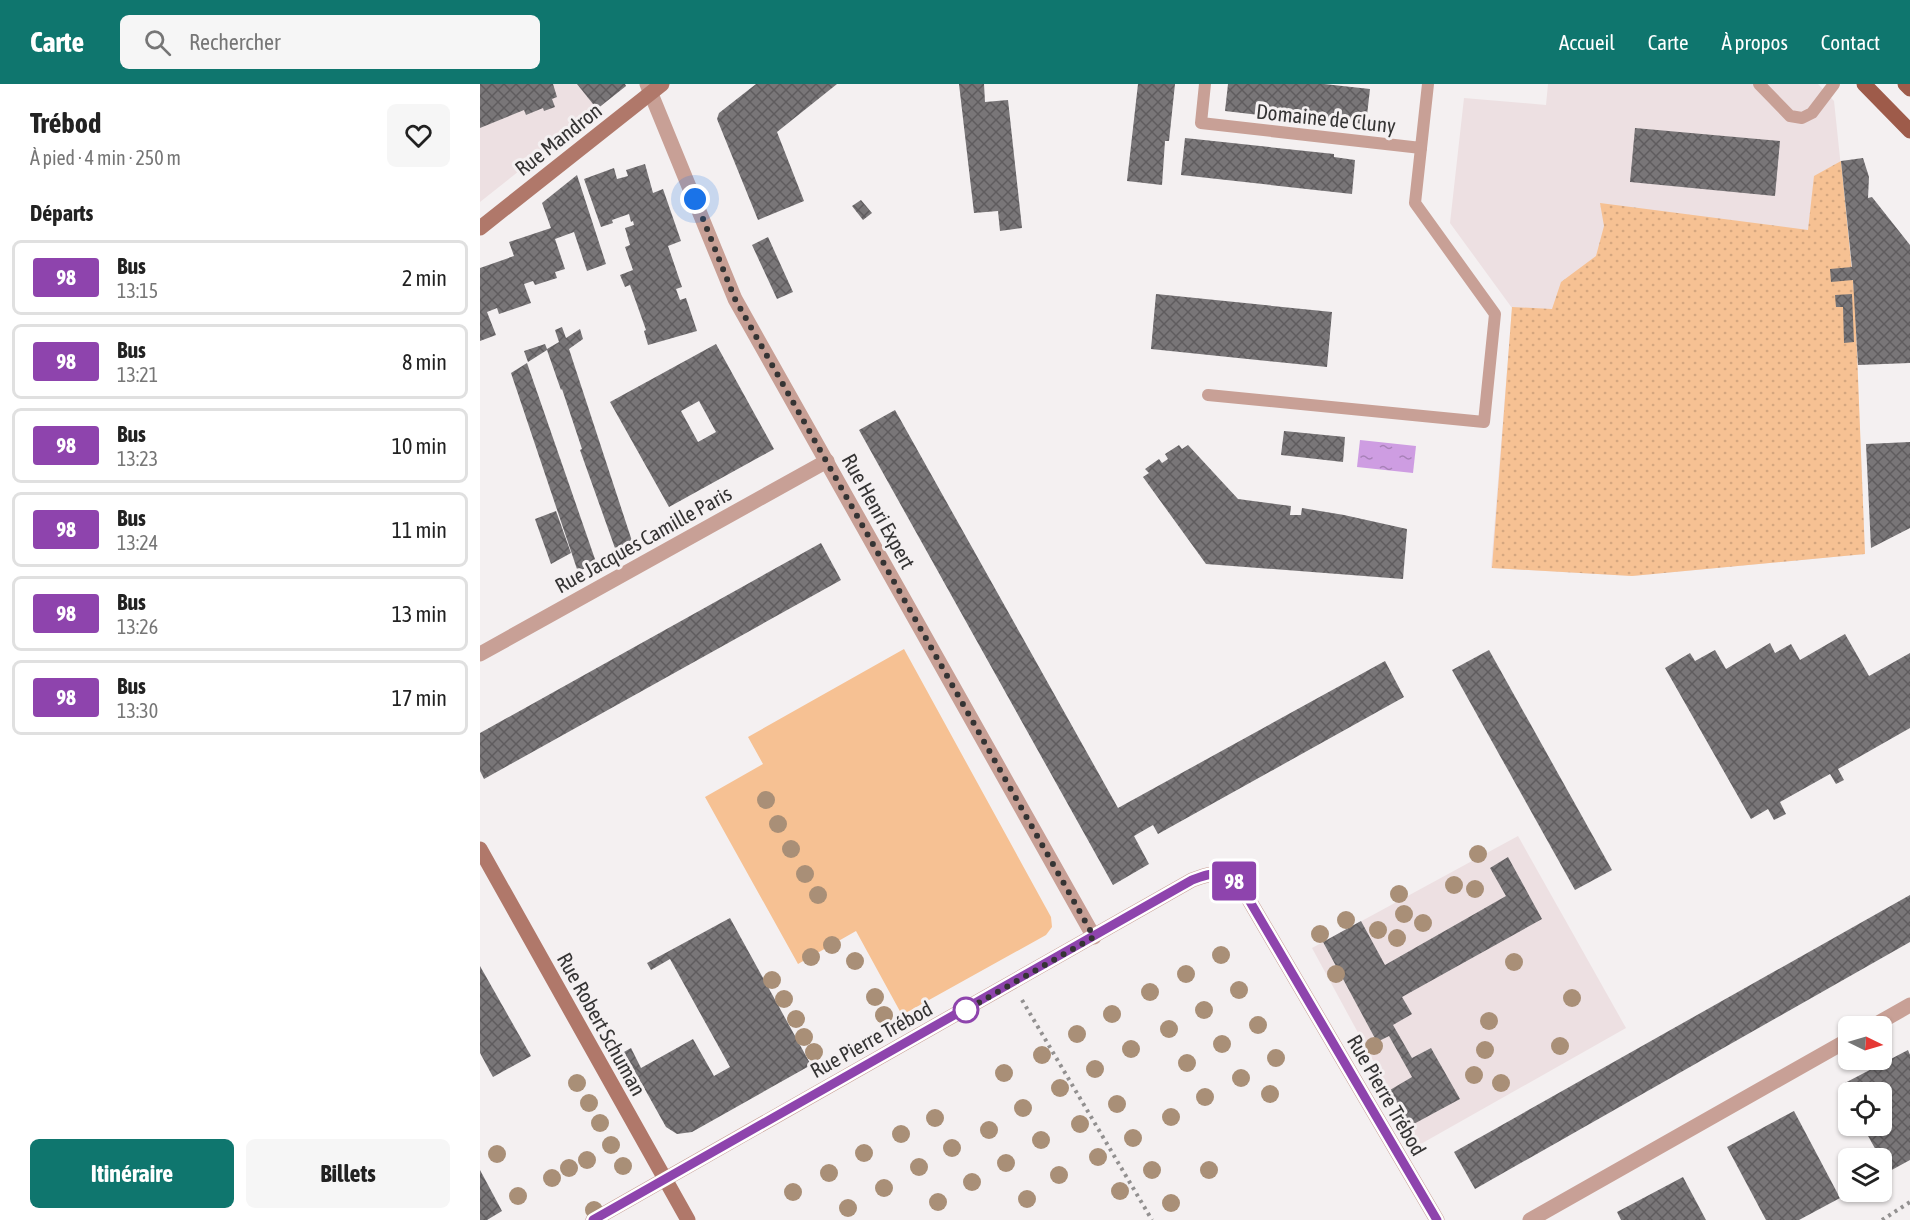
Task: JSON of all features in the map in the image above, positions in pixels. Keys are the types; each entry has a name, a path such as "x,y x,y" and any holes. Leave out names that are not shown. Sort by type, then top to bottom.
{"main road":[{"path":"1864,84 1910,131"},
{"path":"1905,84 1910,89"}],"street":[{"name":"Rue Mandron","path":"480,228 653,87"},
{"name":"Rue Henri Expert","path":"653,87 735,299 1094,937"},
{"name":"Rue Jacques Camille Paris","path":"480,654 827,461"},
{"name":"Rue Robert Schuman","path":"480,849 688,1220"},
{"name":"Rue Pierre Trébod","path":"593,1220 1192,880 1212,873 1229,876 1242,888 1437,1220"},
{"path":"1891,1016 1910,1005"},
{"path":"1530,1220 1838,1046"}],"lane":[{"name":"Domaine de Cluny","path":"1204,84 1201,123 1421,148 1428,84"},
{"path":"1759,84 1790,116 1802,118 1812,113 1834,84"},
{"path":"1208,395 1484,422 1495,314 1415,203 1421,148"}],"path":[{"path":"1012,984 1152,1220"},
{"path":"1882,1220 1910,1202"}],"shaded area":[{"path":"480,84 625,84 626,86 480,202"},
{"path":"1548,84 1818,84 1834,101 1854,291 1865,554 1632,576 1491,568 1512,308 1450,223 1464,98 1546,105"},
{"path":"1841,161 1855,302 1865,554 1632,576 1492,568 1512,307 1552,309 1561,282 1596,256 1604,226 1600,203 1808,230 1814,176"},
{"path":"904,649 1051,917 1052,927 1046,935 902,1015 856,931 798,964 705,797 763,764 748,737"},
{"path":"1518,836 1626,1028 1419,1145 1312,948"}],"water":[{"path":"1360,440 1416,446 1413,473 1357,467"}],"building":[{"path":"480,84 553,84 557,97 552,99 555,107 544,111 543,108 526,115 524,110 480,128"},
{"path":"577,84 625,84 626,86 597,109"},
{"path":"756,84 837,84 777,132 804,201 758,220 717,119 719,113"},
{"path":"959,84 984,84 985,102 1008,100 1022,228 1000,231 998,211 974,213"},
{"path":"1138,84 1175,84 1169,141 1165,141 1162,185 1127,181"},
{"path":"1228,84 1324,84 1370,89 1366,124 1344,122 1344,125 1225,111"},
{"path":"1635,128 1780,141 1775,196 1630,182"},
{"path":"1185,138 1334,154 1334,157 1355,160 1352,194 1181,175"},
{"path":"1863,158 1869,177 1868,198 1872,197 1910,245 1910,363 1858,365 1853,280 1831,282 1830,269 1852,267 1841,161"},
{"path":"645,164 653,193 663,189 681,241 668,246 682,287 676,289 680,300 686,298 697,331 648,345 644,331 646,330 630,285 625,287 620,275 633,270 625,247 630,245 625,228 634,225 633,221 631,222 629,214 601,227 584,179 614,168 617,179 628,176 626,170"},
{"path":"577,175 606,264 587,271 574,232 555,239 565,269 555,272 557,278 535,285 533,281 524,284 531,303 499,314 497,308 487,312 496,335 480,341 480,268 514,256 509,242 551,228 542,203"},
{"path":"861,200 872,213 863,220 852,206"},
{"path":"768,237 793,292 777,299 752,245"},
{"path":"1156,294 1332,312 1327,367 1151,349"},
{"path":"1852,294 1854,342 1844,343 1843,307 1836,307 1835,295"},
{"path":"562,327 566,338 580,329 583,339 569,349 632,541 616,551 547,350 528,362 524,351 545,344 547,349 559,342 555,330"},
{"path":"716,344 774,449 669,507 610,402","holes":["699,401 716,432 698,442 681,411"]},
{"path":"527,363 596,562 578,572 511,373"},
{"path":"895,410 1118,808 1385,661 1404,697 1158,834 1153,825 1134,836 1149,864 1113,885 859,430"},
{"path":"1284,431 1345,437 1343,462 1281,455"},
{"path":"1910,442 1910,528 1871,548 1866,444"},
{"path":"1179,445 1182,449 1188,445 1238,499 1291,506 1290,515 1301,515 1302,508 1407,529 1403,579 1206,564 1143,477 1149,473 1145,469 1159,459 1162,463 1168,459 1165,454"},
{"path":"556,511 571,553 551,564 535,519"},
{"path":"821,543 841,580 484,779 480,771 480,733"},
{"path":"1845,634 1869,676 1910,653 1910,728 1838,769 1844,780 1836,784 1830,774 1780,802 1786,814 1774,820 1768,809 1751,819 1665,668 1690,653 1695,661 1715,650 1726,669 1770,643 1775,653 1791,644 1800,660"},
{"path":"1489,650 1612,870 1575,890 1452,670"},
{"path":"1508,857 1542,919 1402,997 1412,1014 1393,1025 1412,1058 1431,1048 1460,1099 1410,1126 1390,1090 1412,1077 1389,1036 1377,1042 1323,942 1361,921 1385,965 1506,896 1490,868"},
{"path":"1910,895 1910,942 1475,1189 1454,1152"},
{"path":"730,918 811,1065 692,1132 677,1134 666,1127 624,1052 631,1048 641,1068 693,1039 714,1076 730,1067 670,959 651,970 647,963"},
{"path":"480,966 531,1056 493,1077 480,1053"},
{"path":"1908,1050 1910,1055 1910,1160 1892,1170 1892,1148 1875,1148 1868,1136 1892,1136 1892,1082 1847,1082 1870,1070 1892,1070 1892,1058"},
{"path":"1794,1111 1838,1194 1838,1199 1799,1220 1766,1220 1727,1147"},
{"path":"480,1170 502,1211 487,1220 480,1220"},
{"path":"1683,1177 1706,1220 1621,1220 1617,1212"}],"bus line":[{"name":"98","path":"593,1220 1192,880 1212,873 1229,876 1242,888 1437,1220"}],"route":[{"path":"695,199 735,299 1094,937 966,1010"}]}
